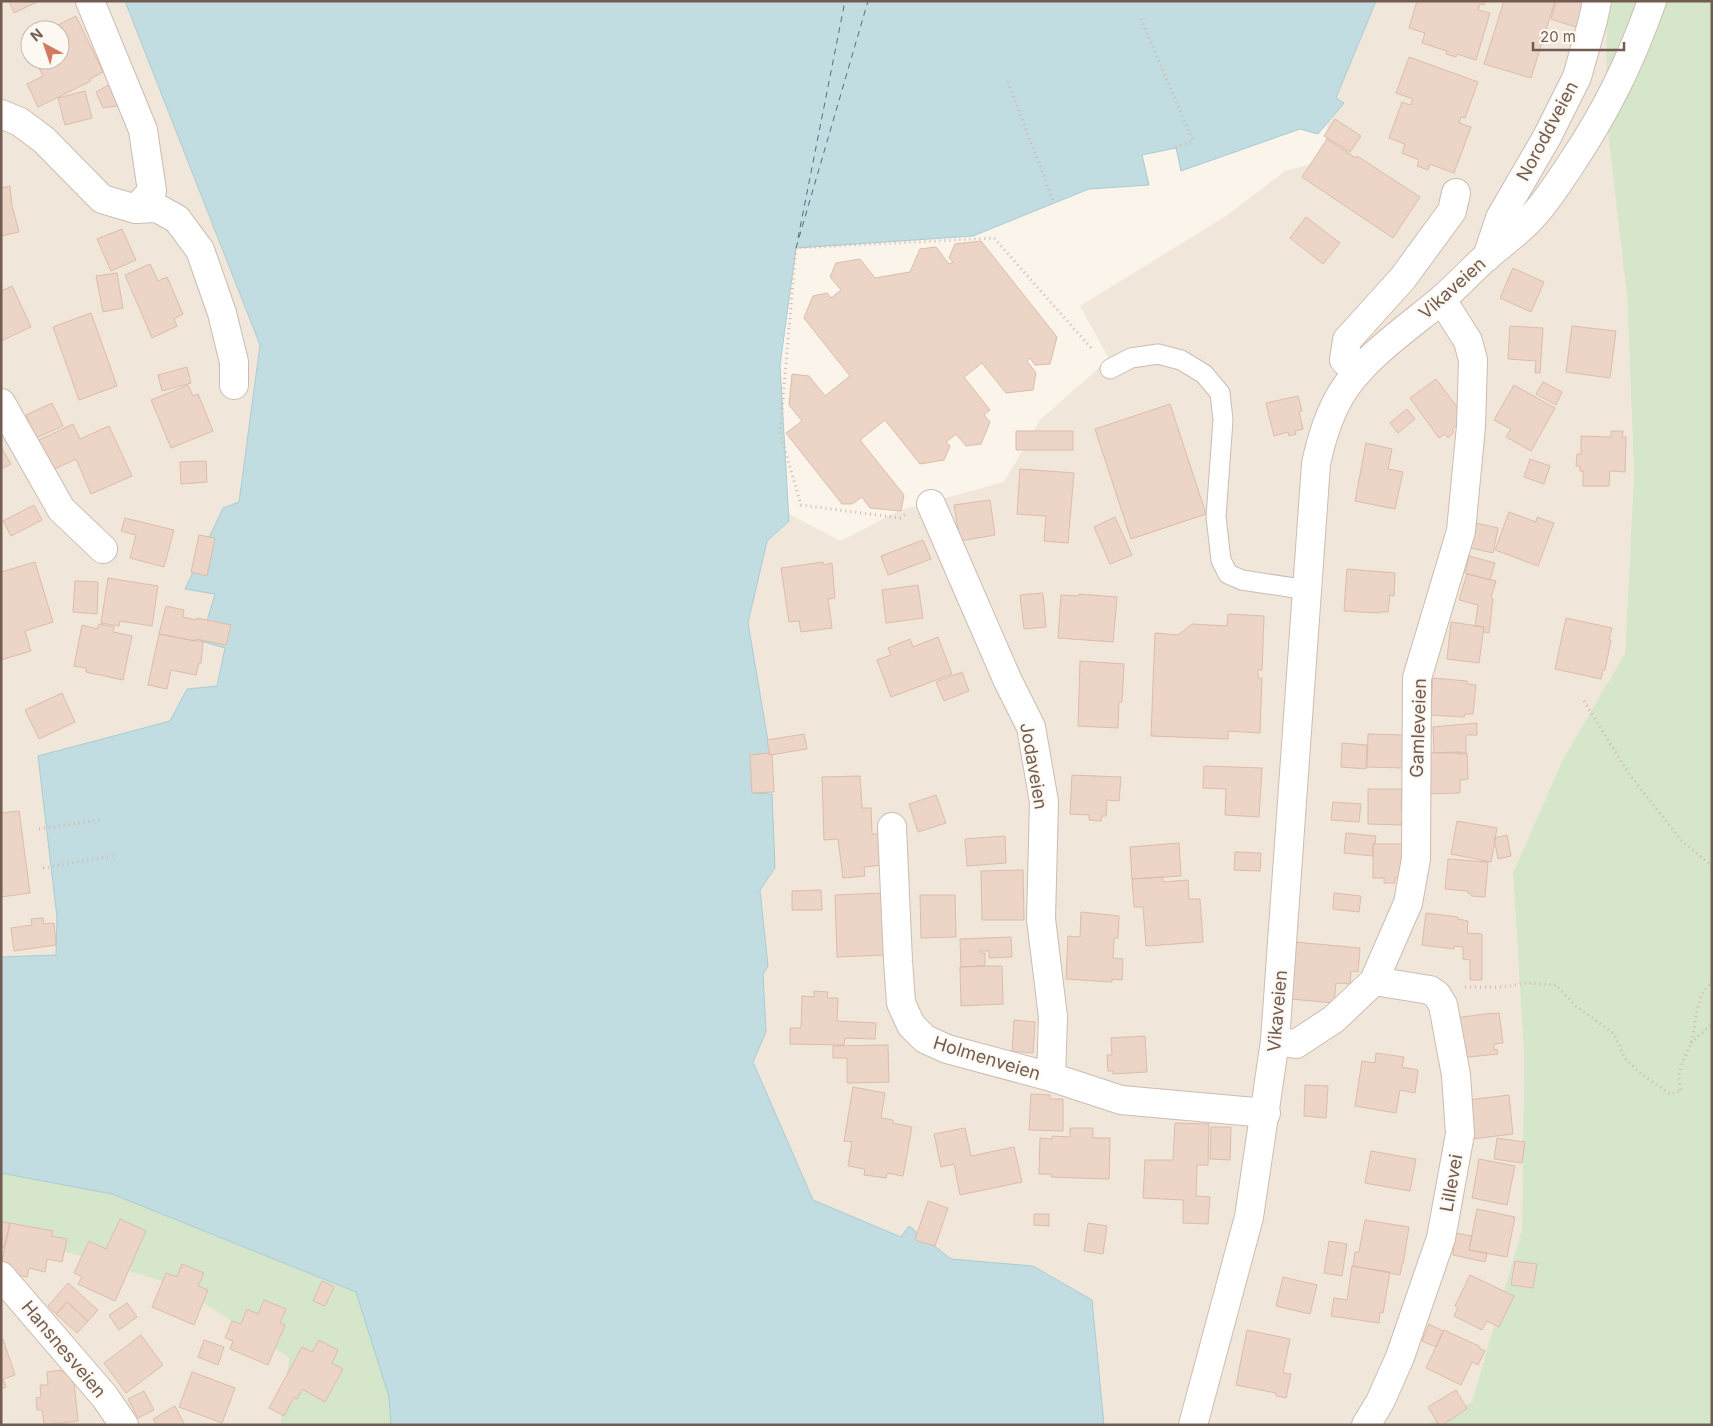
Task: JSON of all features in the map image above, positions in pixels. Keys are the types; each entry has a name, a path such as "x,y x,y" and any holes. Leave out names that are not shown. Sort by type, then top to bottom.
{"street":[{"path":"90,1 143,130 152,191 136,209"},
{"name":"Noroddveien","path":"1487,257 1500,218 1547,137 1577,77 1597,1"},
{"name":"Vikaveien","path":"1193,1425 1196,1407 1214,1350 1249,1218 1266,1114 1275,1041 1316,464 1323,434 1341,396 1357,373 1401,332 1442,300 1487,257 1516,234 1535,214 1592,133 1615,91 1637,42 1652,1"},
{"path":"1,114 20,122 44,140 102,199 136,209 158,208 177,219 200,250 222,313 234,362 234,385"},
{"path":"1357,373 1344,360 1347,340 1403,278 1452,211 1456,193"},
{"name":"Gamleveien","path":"1275,1041 1296,1044 1334,1019 1374,981 1408,903 1416,858 1416,678 1461,531 1471,426 1473,360 1468,341 1442,300"},
{"path":"1,403 61,509 104,549"},
{"name":"Jodaveien","path":"931,504 1007,679 1031,726 1044,802 1041,919 1052,1017 1051,1077"},
{"name":"Holmenveien","path":"892,827 901,1003 911,1025 925,1038 947,1049 1051,1077 1122,1100 1266,1114"},
{"name":"Lillevei","path":"1366,1425 1380,1402 1400,1358 1441,1238 1460,1134 1456,1075 1443,1005 1437,995 1430,990 1374,981"},
{"name":"Hansnesveien","path":"1,1276 105,1397 124,1425"}],"lane":[{"path":"1110,369 1130,358 1158,354 1181,360 1204,374 1220,393 1223,420 1216,517 1221,560 1228,574 1242,580 1308,590"}],"path":[{"path":"1141,19 1193,141 1175,147"},
{"path":"1008,82 1054,203"},
{"path":"931,504 900,518 801,504 780,433 796,248 994,238 1110,369"},
{"path":"1584,701 1629,774 1682,840 1712,866"},
{"path":"39,829 100,820"},
{"path":"43,868 117,855"},
{"path":"1504,987 1524,983 1556,985 1576,1006 1614,1034 1624,1057 1640,1073 1670,1094 1681,1092 1679,1077 1683,1059 1690,1043 1702,994 1712,983"},
{"path":"1690,1043 1712,1024"}],"shaded area":[{"path":"1,1 125,1 260,345 239,502 185,589 215,594 201,640 225,647 217,686 187,689 170,721 38,756 57,917 56,955 1,957"},
{"path":"1376,1 1607,1 1627,295 1634,473 1625,653 1562,761 1513,873 1524,1055 1522,1229 1472,1402 1425,1425 1104,1425 1092,1300 1033,1266 951,1259 909,1226 902,1237 813,1200 753,1062 766,1032 763,974 768,966 760,890 775,868 771,794 753,794 750,755 770,753 748,623 767,541 789,521 789,514 841,541 898,511 1004,482 1040,420 1109,359 1080,306 1226,216 1285,171 1323,161 1328,122 1344,103 1336,98"},
{"path":"1,1232 177,1286 289,1358 280,1425 1,1425"}],"green space":[{"path":"1607,1 1712,1 1712,1425 1425,1425 1472,1402 1522,1229 1524,1055 1513,873 1562,761 1625,653 1634,473 1627,295 1606,115"},
{"path":"1,1173 112,1194 357,1292 389,1397 391,1425 280,1425 289,1358 177,1286 1,1232"}],"water":[{"path":"125,1 1376,1 1336,98 1344,103 1318,134 1300,129 1181,171 1176,148 1142,155 1149,185 1089,189 973,236 796,248 780,365 789,521 767,541 748,623 770,753 751,755 753,793 772,794 775,868 760,890 768,966 763,974 766,1032 753,1062 813,1200 901,1237 909,1226 951,1259 1033,1266 1092,1300 1104,1425 391,1425 389,1397 356,1292 112,1194 1,1173 1,957 56,955 57,917 38,756 170,721 187,689 217,686 225,648 201,641 215,594 185,589 223,508 239,502 260,345"}],"building":[{"path":"9,1 39,1 14,13"},
{"path":"1417,1 1485,1 1484,5 1480,4 1478,10 1490,13 1476,60 1457,54 1456,57 1446,54 1447,51 1422,43 1425,33 1409,28"},
{"path":"1504,1 1555,1 1531,78 1484,64"},
{"path":"1556,1 1587,1 1579,28 1551,19"},
{"path":"76,16 103,72 90,79 91,81 38,107 27,84 43,76 40,70 70,70 70,20 68,20"},
{"path":"1409,57 1478,82 1465,118 1461,117 1459,123 1471,127 1454,173 1430,164 1428,170 1417,166 1419,160 1402,153 1405,144 1389,138 1402,102 1410,105 1413,99 1396,93"},
{"path":"112,83 123,105 103,108 96,92"},
{"path":"85,91 92,118 65,125 58,98"},
{"path":"1335,119 1361,136 1350,152 1324,136"},
{"path":"1327,139 1420,197 1393,238 1302,177"},
{"path":"10,186 12,206 19,232 1,236 1,188"},
{"path":"1306,217 1340,243 1323,264 1290,238"},
{"path":"122,229 136,260 111,271 97,239"},
{"path":"981,241 1057,337 1050,364 1035,365 1030,358 1027,361 1036,373 1033,390 1006,393 982,363 964,377 990,410 984,415 990,422 981,444 966,446 956,434 946,442 950,446 944,460 920,464 885,420 860,440 904,495 901,511 870,508 862,497 852,504 842,504 786,433 802,421 789,405 792,374 809,376 825,396 850,376 804,318 813,296 827,293 831,298 841,290 830,277 836,263 860,259 875,278 910,272 920,249 936,247 949,264 953,262 949,258 955,244"},
{"path":"150,264 158,281 167,277 183,314 174,319 177,326 152,338 125,275"},
{"path":"1513,268 1544,282 1531,312 1500,298"},
{"path":"117,273 123,308 103,312 96,276"},
{"path":"12,286 31,327 1,341 1,291"},
{"path":"91,313 117,386 79,400 53,327"},
{"path":"1510,326 1543,328 1540,373 1535,373 1536,361 1508,359"},
{"path":"1572,326 1616,331 1610,378 1566,372"},
{"path":"187,367 191,383 162,391 158,375"},
{"path":"1436,379 1466,419 1452,429 1454,432 1448,438 1445,434 1439,438 1410,398"},
{"path":"1543,382 1562,392 1556,405 1536,394"},
{"path":"188,385 193,396 198,394 213,431 171,448 151,400"},
{"path":"1514,385 1555,408 1531,451 1506,437 1511,429 1494,420"},
{"path":"1298,396 1302,411 1299,412 1303,429 1295,431 1296,434 1289,436 1288,432 1274,436 1266,403"},
{"path":"52,403 63,426 36,438 26,415"},
{"path":"1170,404 1206,514 1131,539 1095,429"},
{"path":"1407,409 1415,419 1398,433 1390,423"},
{"path":"73,424 80,439 109,426 132,476 91,494 76,459 48,472 35,442"},
{"path":"1016,431 1073,431 1073,450 1016,450"},
{"path":"1611,431 1623,431 1622,437 1626,437 1625,472 1610,471 1609,486 1583,486 1583,471 1580,471 1580,466 1576,466 1577,454 1581,454 1581,436 1611,437"},
{"path":"1366,443 1392,449 1388,469 1403,472 1395,509 1355,501"},
{"path":"1,447 11,464 1,469"},
{"path":"1530,459 1550,466 1544,484 1524,477"},
{"path":"206,461 207,482 181,484 180,462"},
{"path":"1020,469 1074,473 1068,543 1044,541 1046,516 1017,514"},
{"path":"990,500 995,535 960,541 954,505"},
{"path":"34,505 42,520 11,536 3,521"},
{"path":"1509,512 1536,522 1537,517 1554,523 1538,566 1495,550"},
{"path":"1115,517 1132,555 1110,564 1094,527"},
{"path":"125,518 174,530 164,567 130,558 136,535 121,531"},
{"path":"1476,523 1498,528 1493,553 1471,548"},
{"path":"199,535 215,538 207,576 191,572"},
{"path":"923,540 931,559 888,575 881,556"},
{"path":"1469,556 1495,563 1490,580 1465,573"},
{"path":"35,562 53,622 25,631 31,651 1,660 1,572"},
{"path":"823,562 823,565 832,563 835,598 828,599 832,628 801,632 799,621 789,622 781,568"},
{"path":"1347,569 1395,573 1394,596 1390,595 1388,612 1344,611"},
{"path":"1467,574 1496,581 1491,597 1493,599 1489,633 1483,632 1484,627 1475,626 1478,605 1459,600"},
{"path":"108,578 158,586 152,626 120,621 119,626 101,623"},
{"path":"75,581 98,582 97,614 73,612"},
{"path":"918,585 923,618 886,623 882,590"},
{"path":"1043,593 1046,627 1024,629 1020,595"},
{"path":"1079,594 1117,597 1113,642 1058,638 1061,595 1079,596"},
{"path":"166,606 184,610 183,617 231,625 226,645 159,634"},
{"path":"1228,614 1264,616 1262,670 1258,670 1258,678 1262,678 1260,733 1228,731 1228,739 1151,736 1155,633 1178,635 1192,624 1227,626"},
{"path":"1566,618 1612,628 1605,670 1603,670 1601,679 1555,669"},
{"path":"1451,622 1484,627 1479,663 1447,659"},
{"path":"99,624 114,627 113,632 132,636 123,680 86,672 86,668 74,666 82,625 97,629"},
{"path":"159,634 203,642 201,663 199,663 196,675 171,670 167,689 148,685"},
{"path":"938,637 952,674 891,697 877,660 891,655 888,648 910,639 913,647"},
{"path":"1080,661 1124,664 1122,702 1119,702 1118,728 1078,726"},
{"path":"962,672 969,691 944,701 936,682"},
{"path":"1433,678 1467,681 1467,684 1476,685 1473,714 1465,714 1464,717 1430,715"},
{"path":"62,693 75,722 39,739 25,710"},
{"path":"1477,723 1477,735 1466,735 1466,753 1434,753 1433,727"},
{"path":"804,734 807,749 770,755 767,740"},
{"path":"1368,734 1403,735 1406,748 1403,748 1403,768 1367,767"},
{"path":"1342,743 1367,745 1366,769 1341,767"},
{"path":"1460,752 1459,754 1467,753 1468,779 1460,780 1460,793 1424,794 1423,753"},
{"path":"769,753 772,755 774,792 752,793 750,755"},
{"path":"1204,766 1262,768 1259,817 1225,815 1226,789 1203,788"},
{"path":"1072,775 1121,777 1119,801 1107,800 1106,816 1102,816 1101,821 1089,820 1089,815 1070,814"},
{"path":"860,776 862,808 871,808 872,834 879,834 883,865 864,867 865,876 843,878 838,839 824,840 822,777"},
{"path":"1368,789 1402,789 1401,809 1404,809 1401,825 1368,824"},
{"path":"936,795 946,823 918,832 909,804"},
{"path":"1333,802 1361,804 1359,822 1331,820"},
{"path":"19,811 30,893 1,897 1,813"},
{"path":"1457,821 1497,828 1491,862 1451,854"},
{"path":"1346,833 1376,836 1375,844 1373,844 1373,856 1344,853"},
{"path":"1507,835 1511,856 1498,859 1494,838"},
{"path":"1005,836 1006,863 967,866 965,839"},
{"path":"1179,843 1181,876 1132,879 1130,847"},
{"path":"1373,844 1405,844 1405,878 1395,878 1395,883 1384,883 1384,878 1373,878"},
{"path":"1235,852 1261,853 1260,871 1234,870"},
{"path":"1448,859 1488,862 1485,897 1471,896 1468,891 1445,889"},
{"path":"1023,870 1024,920 982,920 981,871"},
{"path":"1163,877 1163,882 1188,880 1189,899 1200,899 1203,942 1146,946 1143,907 1134,907 1132,879"},
{"path":"821,890 822,910 792,910 792,891"},
{"path":"882,893 884,955 837,957 835,895"},
{"path":"1334,893 1361,896 1359,912 1333,909"},
{"path":"920,895 955,895 956,937 921,938"},
{"path":"1081,912 1119,916 1118,938 1114,938 1113,958 1123,959 1122,980 1112,979 1112,982 1066,979 1068,936 1080,937"},
{"path":"1426,913 1458,917 1458,919 1468,921 1467,933 1482,934 1482,980 1470,980 1470,960 1463,959 1463,947 1454,946 1454,949 1422,945"},
{"path":"43,918 44,924 54,923 56,945 14,951 11,928 32,925 31,919"},
{"path":"1011,937 1012,957 989,958 989,951 979,951 980,953 985,953 985,966 961,967 960,939"},
{"path":"1295,942 1360,948 1358,972 1351,971 1350,984 1336,983 1334,1003 1291,999"},
{"path":"1002,966 1003,1004 961,1006 960,967"},
{"path":"814,991 828,992 827,998 838,998 837,1021 876,1023 875,1039 845,1038 844,1045 790,1044 790,1028 801,1028 802,996 814,997"},
{"path":"1499,1013 1503,1043 1494,1044 1494,1050 1497,1049 1498,1054 1460,1058 1455,1018"},
{"path":"1014,1020 1035,1022 1033,1053 1012,1051"},
{"path":"1145,1036 1147,1072 1113,1074 1113,1071 1108,1071 1107,1055 1112,1055 1111,1038"},
{"path":"888,1045 889,1082 847,1083 847,1058 833,1058 833,1046"},
{"path":"1376,1053 1404,1057 1402,1067 1418,1070 1415,1093 1400,1090 1396,1113 1355,1106 1362,1061 1375,1063"},
{"path":"1305,1085 1328,1086 1326,1118 1304,1116"},
{"path":"853,1087 885,1093 881,1118 912,1127 903,1176 887,1173 886,1178 864,1175 865,1169 848,1166 852,1142 844,1141"},
{"path":"1031,1094 1050,1095 1050,1099 1063,1099 1063,1131 1029,1130"},
{"path":"1509,1095 1513,1134 1472,1139 1468,1100"},
{"path":"1175,1123 1209,1124 1208,1165 1197,1165 1196,1196 1210,1197 1208,1224 1183,1223 1183,1200 1143,1198 1145,1160 1173,1160"},
{"path":"1211,1127 1231,1127 1230,1160 1210,1159"},
{"path":"965,1128 971,1156 1014,1147 1022,1182 960,1195 954,1164 941,1167 934,1134"},
{"path":"1070,1128 1093,1128 1093,1138 1110,1138 1109,1179 1051,1177 1051,1174 1039,1174 1040,1138 1052,1139 1052,1136 1070,1137"},
{"path":"1497,1138 1525,1142 1522,1163 1494,1159"},
{"path":"1371,1151 1416,1159 1410,1191 1365,1183"},
{"path":"1479,1159 1515,1166 1507,1205 1472,1198"},
{"path":"928,1201 948,1208 935,1246 915,1240"},
{"path":"1477,1209 1515,1217 1507,1257 1469,1250"},
{"path":"1034,1214 1049,1214 1049,1226 1034,1225"},
{"path":"1,1219 3,1222 10,1223 4,1248 1,1248"},
{"path":"120,1219 146,1231 115,1301 78,1284 82,1277 74,1273 89,1241 106,1249"},
{"path":"1365,1220 1409,1227 1400,1275 1353,1266 1355,1252 1359,1252"},
{"path":"10,1223 53,1231 51,1236 67,1239 62,1262 47,1259 45,1272 29,1268 27,1277 8,1273 1,1265"},
{"path":"1088,1223 1107,1226 1103,1254 1084,1251"},
{"path":"1455,1233 1472,1236 1469,1250 1487,1253 1485,1262 1453,1255"},
{"path":"1329,1241 1347,1244 1342,1276 1324,1273"},
{"path":"1515,1261 1537,1264 1533,1288 1511,1285"},
{"path":"182,1264 204,1273 198,1286 208,1290 194,1325 152,1307 166,1273 177,1277"},
{"path":"1352,1266 1390,1272 1383,1313 1380,1312 1379,1323 1331,1316 1334,1298 1347,1300"},
{"path":"1470,1275 1514,1296 1499,1327 1487,1321 1482,1330 1454,1316 1458,1308 1455,1306"},
{"path":"1283,1277 1317,1285 1310,1314 1276,1306"},
{"path":"322,1281 334,1287 325,1306 313,1301"},
{"path":"68,1283 98,1310 88,1321 67,1302 56,1314 48,1306"},
{"path":"264,1300 286,1309 280,1323 285,1325 268,1365 230,1349 233,1341 225,1338 232,1321 241,1324 247,1309 258,1314"},
{"path":"67,1302 88,1321 77,1333 56,1314"},
{"path":"127,1303 137,1317 119,1330 109,1315"},
{"path":"1429,1324 1443,1331 1436,1347 1422,1341"},
{"path":"1247,1330 1290,1339 1283,1373 1291,1374 1286,1398 1276,1396 1276,1393 1236,1385"},
{"path":"1444,1330 1479,1346 1479,1348 1485,1351 1478,1365 1472,1362 1461,1385 1426,1368"},
{"path":"141,1335 163,1365 126,1393 104,1363"},
{"path":"3,1339 15,1375 3,1379 6,1387 1,1389 1,1340"},
{"path":"204,1340 224,1347 218,1365 198,1357"},
{"path":"319,1340 338,1350 332,1363 343,1369 325,1402 302,1389 297,1399 294,1397 284,1416 269,1408 302,1347 312,1352"},
{"path":"61,1370 61,1372 71,1371 78,1421 44,1425 42,1410 37,1410 36,1398 41,1397 40,1385 48,1385 47,1372"},
{"path":"192,1372 235,1388 222,1423 179,1407"},
{"path":"1456,1390 1467,1409 1439,1425 1428,1407"},
{"path":"144,1391 154,1410 138,1418 128,1399"},
{"path":"175,1406 185,1425 157,1425 153,1419"}],"ferry route":[{"path":"798,238 845,1"},
{"path":"796,248 868,1"}]}
